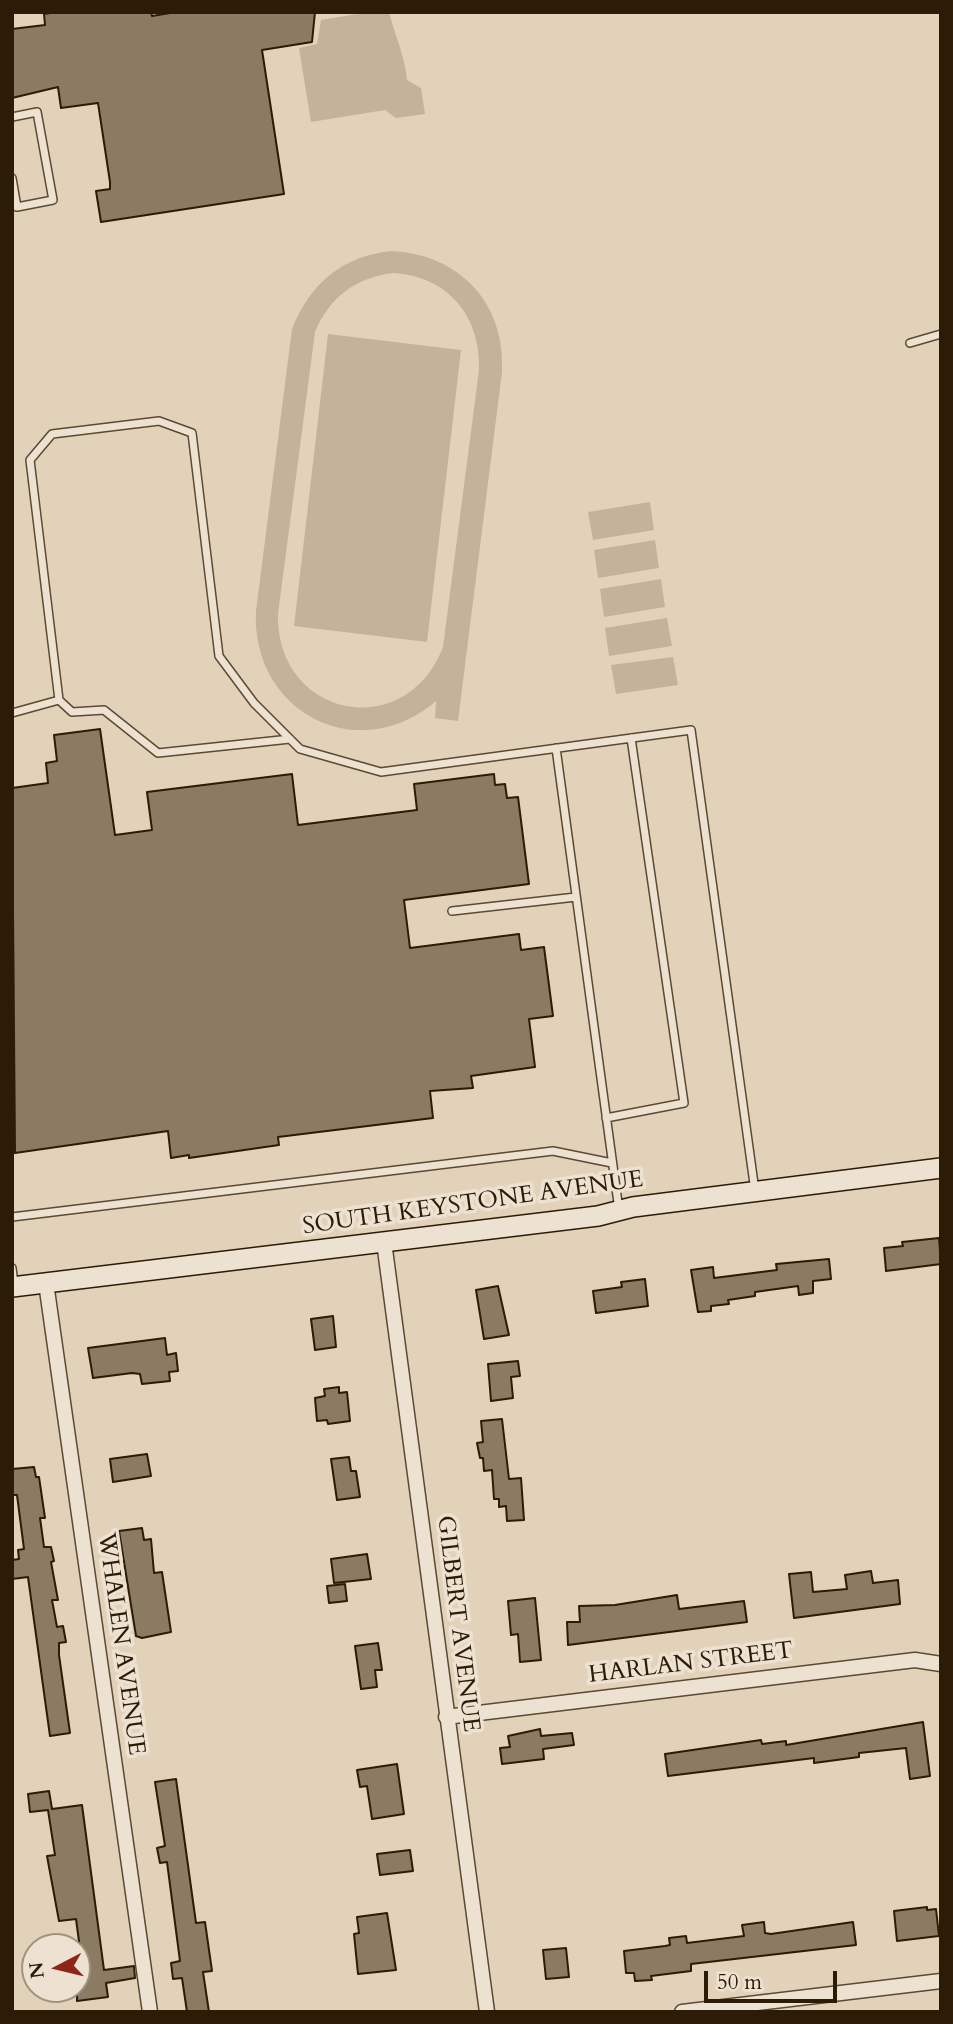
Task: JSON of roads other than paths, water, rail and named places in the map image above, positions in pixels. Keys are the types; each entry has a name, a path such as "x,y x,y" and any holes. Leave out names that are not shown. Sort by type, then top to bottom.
{"main road":[{"name":"SOUTH KEYSTONE AVENUE","path":"13,1280 46,1283 598,1216 619,1210 941,1167"}],"street":[{"name":"GILBERT AVENUE","path":"384,1242 486,2012"},
{"name":"WHALEN AVENUE","path":"46,1283 150,2012"},
{"name":"HARLAN STREET","path":"446,1717 915,1660 941,1664"},
{"path":"682,2012 941,1981"}],"lane":[{"path":"12,117 37,112 53,200 17,207 12,178"},
{"path":"910,343 941,334"},
{"path":"290,739 158,753 104,710 72,712 59,700 30,460 52,434 159,421 192,433 219,656 254,704 290,739 300,749 381,772 691,730 755,1192"},
{"path":"12,713 59,700"},
{"path":"606,1118 684,1103 631,738"},
{"path":"556,748 619,1210"},
{"path":"452,911 576,897"},
{"path":"12,1217 553,1151 612,1163"}]}
